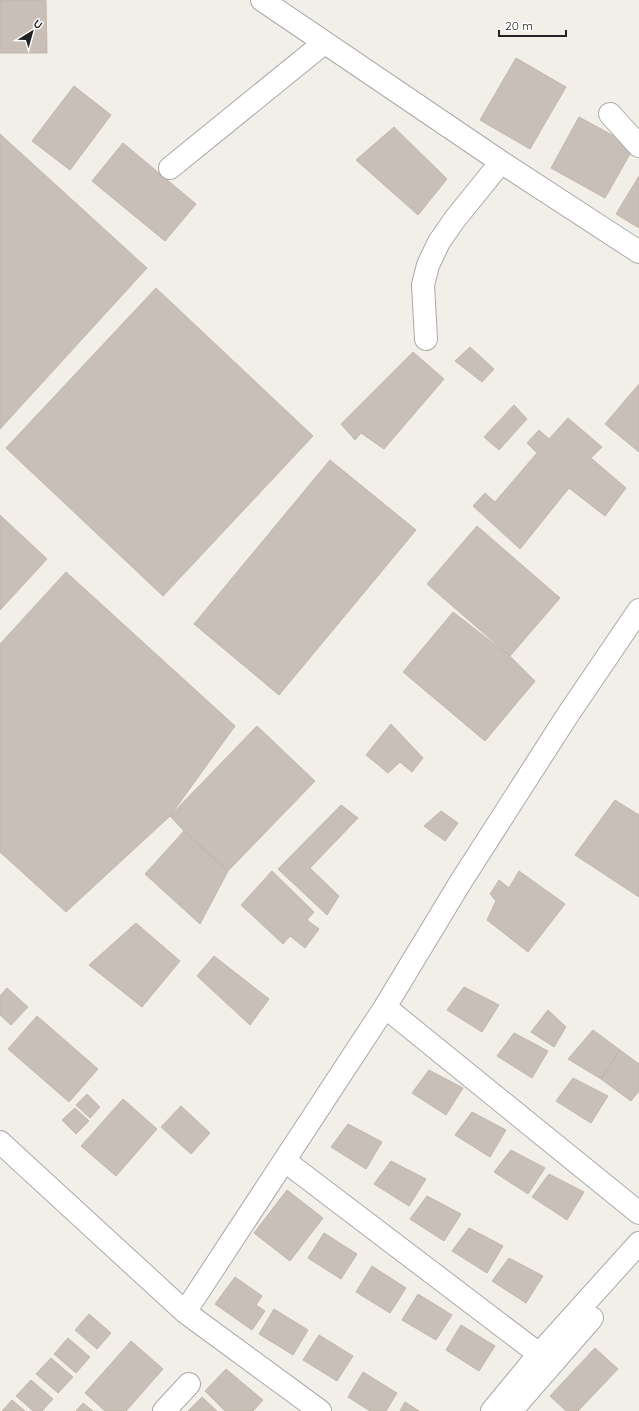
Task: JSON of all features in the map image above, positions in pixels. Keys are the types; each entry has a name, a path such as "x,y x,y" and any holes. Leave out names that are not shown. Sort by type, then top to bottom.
{"street":[{"path":"262,0 500,162 639,252"},
{"path":"170,168 324,43"},
{"path":"610,114 639,146"},
{"path":"426,339 423,285 428,265 439,242 455,219 500,162"},
{"path":"186,1312 385,1007 460,883 566,716 639,610"},
{"path":"385,1007 639,1213"},
{"path":"0,1142 186,1312 320,1411"},
{"path":"285,1161 539,1354"},
{"path":"492,1411 539,1354 639,1243"},
{"path":"511,1411 639,1263"},
{"path":"164,1411 189,1384"}],"building":[{"path":"0,0 46,0 47,53 0,53"},
{"path":"516,58 566,87 530,149 480,120"},
{"path":"74,86 111,115 70,170 32,141"},
{"path":"579,117 634,147 605,198 551,168"},
{"path":"394,127 447,179 418,215 356,160"},
{"path":"0,134 147,268 0,429"},
{"path":"123,143 196,204 165,241 92,181"},
{"path":"639,176 639,228 616,214"},
{"path":"156,288 313,436 163,596 6,448"},
{"path":"470,347 494,369 482,382 455,361"},
{"path":"413,352 444,379 384,449 361,433 355,440 341,424"},
{"path":"639,384 639,452 605,424"},
{"path":"514,405 527,419 499,450 484,437"},
{"path":"568,418 602,447 591,458 626,488 605,516 569,488 520,549 473,506 485,493 495,502 537,453 527,443 539,430 549,439"},
{"path":"330,460 416,530 279,695 194,624"},
{"path":"0,515 47,559 0,610"},
{"path":"477,526 560,598 510,656 427,584"},
{"path":"66,572 235,726 170,816 66,912 0,852 0,644"},
{"path":"453,612 510,656 535,681 485,741 403,672"},
{"path":"391,724 423,758 412,772 400,762 388,773 366,755"},
{"path":"257,726 315,781 228,871 184,831 170,816"},
{"path":"615,800 639,815 639,897 575,855"},
{"path":"341,805 358,818 310,868 339,896 327,915 278,869"},
{"path":"441,811 458,823 445,841 424,826"},
{"path":"184,831 228,871 200,924 145,874"},
{"path":"272,871 314,912 307,920 319,929 305,948 290,936 283,944 241,905"},
{"path":"519,871 565,904 528,952 487,920 496,901 490,894 499,880 509,888"},
{"path":"136,923 180,961 142,1007 89,965"},
{"path":"214,956 269,999 250,1025 197,976"},
{"path":"464,987 499,1005 482,1032 447,1010"},
{"path":"7,988 28,1007 11,1025 0,1015 0,996"},
{"path":"548,1010 566,1027 554,1047 531,1032"},
{"path":"37,1016 98,1069 69,1102 8,1049"},
{"path":"593,1030 620,1050 601,1079 568,1059"},
{"path":"514,1033 548,1051 532,1078 497,1056"},
{"path":"620,1050 639,1064 639,1091 631,1101 601,1079"},
{"path":"429,1070 463,1088 446,1115 412,1093"},
{"path":"573,1078 608,1096 591,1123 556,1101"},
{"path":"87,1094 100,1107 90,1118 76,1105"},
{"path":"123,1099 157,1129 116,1176 81,1146"},
{"path":"181,1106 210,1133 191,1154 161,1127"},
{"path":"75,1108 89,1121 76,1134 62,1120"},
{"path":"472,1112 506,1130 490,1157 455,1135"},
{"path":"348,1124 382,1142 366,1169 331,1147"},
{"path":"511,1150 545,1168 528,1194 494,1172"},
{"path":"391,1161 426,1179 409,1206 374,1184"},
{"path":"549,1174 584,1192 567,1220 532,1197"},
{"path":"287,1190 323,1218 290,1261 254,1233"},
{"path":"427,1196 461,1214 444,1241 410,1219"},
{"path":"469,1228 503,1246 487,1273 452,1251"},
{"path":"324,1233 357,1254 341,1279 308,1258"},
{"path":"509,1258 543,1276 526,1303 492,1281"},
{"path":"372,1266 406,1288 390,1313 356,1292"},
{"path":"235,1277 262,1296 256,1305 265,1311 252,1330 215,1304"},
{"path":"418,1294 452,1315 436,1340 402,1320"},
{"path":"274,1309 308,1330 293,1355 259,1334"},
{"path":"89,1314 111,1333 97,1349 75,1330"},
{"path":"461,1325 495,1346 479,1371 446,1350"},
{"path":"319,1335 353,1356 337,1381 303,1360"},
{"path":"68,1338 90,1357 76,1373 54,1354"},
{"path":"131,1341 163,1369 126,1411 105,1411 85,1393"},
{"path":"595,1348 618,1369 578,1411 566,1411 550,1396"},
{"path":"51,1358 73,1377 58,1393 36,1374"},
{"path":"226,1369 263,1400 253,1411 225,1411 205,1391"},
{"path":"363,1372 397,1393 386,1411 370,1411 348,1397"},
{"path":"31,1380 53,1399 42,1411 33,1411 16,1396"},
{"path":"202,1397 217,1411 188,1411"},
{"path":"12,1400 25,1411 2,1411"},
{"path":"405,1402 419,1411 400,1411"},
{"path":"83,1403 93,1411 76,1411"}]}
